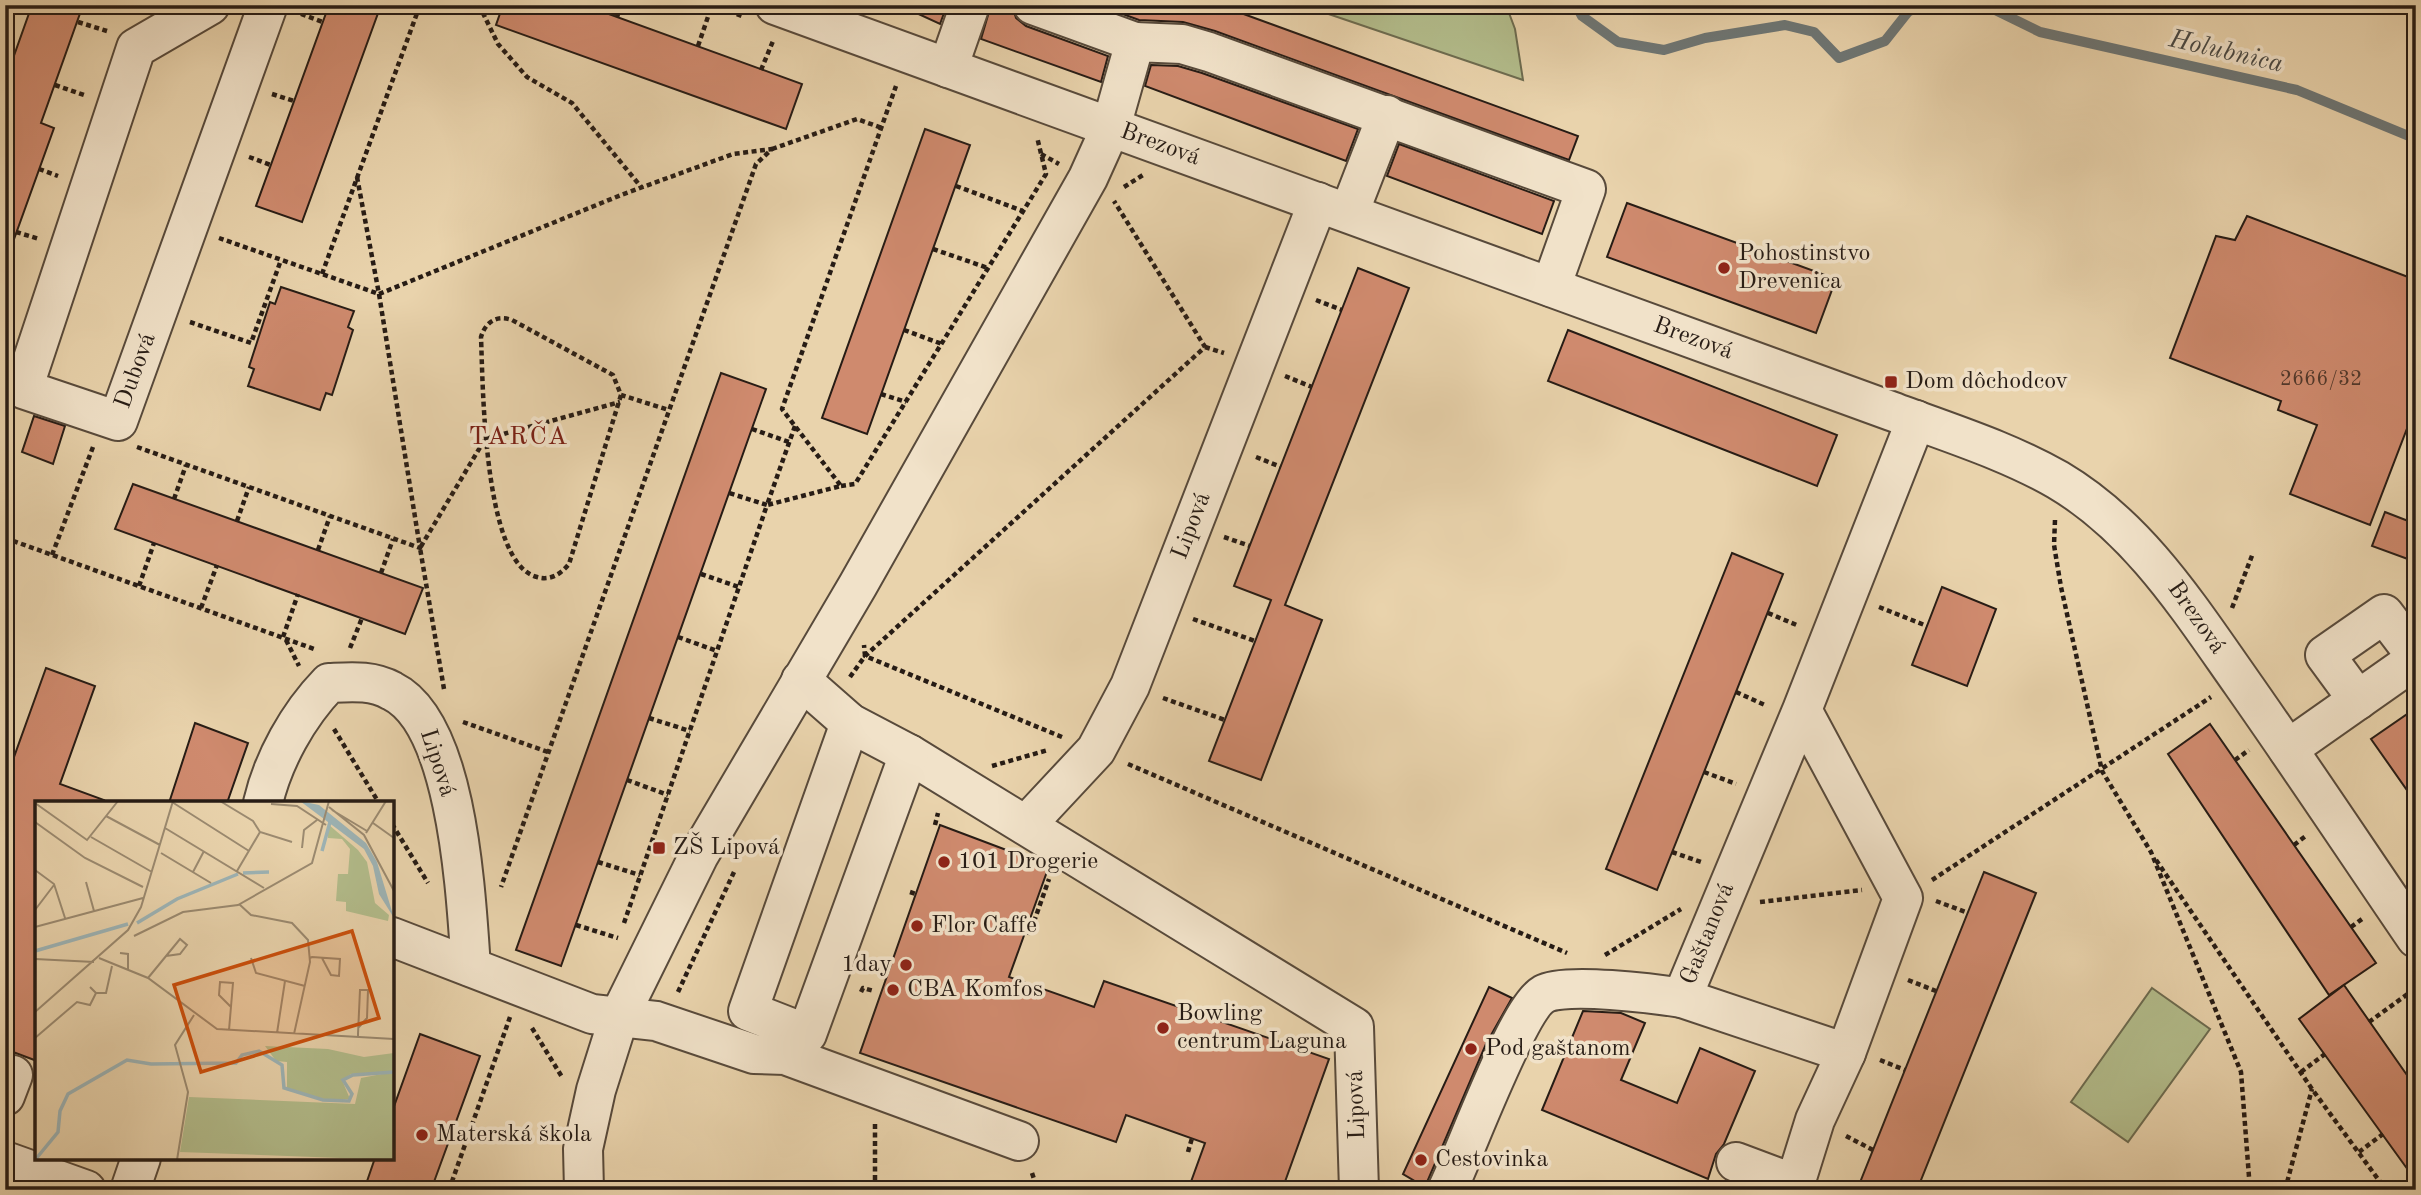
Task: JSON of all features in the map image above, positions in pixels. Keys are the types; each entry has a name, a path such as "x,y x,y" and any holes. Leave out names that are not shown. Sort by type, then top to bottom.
{"street":[{"name":"Dubová","path":"210,5 136,48 23,389 117,429 284,9"},
{"path":"948,68 970,5"},
{"path":"1032,5 1135,42 1182,44 1387,115 1586,189 1551,287"},
{"name":"Brezová","path":"767,21 948,68 1916,420 1987,447 2058,480 2127,534 2160,567 2416,938"},
{"path":"584,1190 583,1149 596,1090 620,1017 712,831 1088,178 1111,127 1135,42"},
{"name":"Lipová","path":"1026,825 1096,750 1130,686 1160,607 1333,208 1387,115"},
{"name":"Gaštanová","path":"1846,1054 1682,998 1802,710 1916,420"},
{"path":"2288,749 2358,700 2416,658 2384,614 2325,655 2358,700"},
{"name":"Lipová","path":"801,680 850,723 909,754 1354,1027 1359,1190"},
{"name":"Lipová","path":"263,801 270,773 315,698 329,683 369,682 395,691 425,721 446,776 463,863 471,967"},
{"path":"1735,1162 1796,1187 1815,1120 1846,1054 1903,898 1802,710"},
{"path":"850,723 748,1011 807,1034 909,754"},
{"path":"394,938 471,967 518,994 592,1014 656,1021 754,1054 785,1055 1019,1141"},
{"path":"1447,1190 1517,1031 1532,1005 1544,993 1560,989 1652,993 1682,998"},
{"path":"130,1190 140,1160"},
{"path":"5,1161 86,1190"}],"path":[{"path":"322,274 420,5"},
{"path":"480,5 498,44 527,77 572,103 642,188"},
{"path":"617,17 621,5"},
{"path":"698,46 712,5 767,21 761,69"},
{"path":"284,9 323,22"},
{"path":"841,486 782,409 897,83"},
{"path":"270,93 294,102"},
{"path":"218,238 379,294 733,154 772,149 857,120 882,128"},
{"path":"729,493 767,505 855,484 1046,174 1035,130"},
{"path":"500,889 756,164 772,149"},
{"path":"357,177 379,294 444,691"},
{"path":"956,186 1023,211"},
{"path":"933,249 988,268"},
{"path":"188,321 251,343 281,260"},
{"path":"493,320 512,320 613,375 621,395 620,402 571,560 553,576 541,578 526,574 513,561 490,484 485,439 481,337 493,320"},
{"path":"904,330 942,344"},
{"path":"881,394 906,402"},
{"path":"621,395 669,410"},
{"path":"420,548 485,439 620,402"},
{"path":"616,946 795,426"},
{"path":"52,555 117,429 139,448 420,548"},
{"path":"752,429 789,442"},
{"path":"174,499 186,465"},
{"path":"237,521 249,487"},
{"path":"2055,509 2054,545 2061,587 2102,771 2151,852 2312,1089 2386,1190"},
{"path":"318,550 330,516"},
{"path":"5,538 322,652"},
{"path":"381,573 393,538"},
{"path":"139,586 154,543"},
{"path":"201,608 217,565"},
{"path":"701,574 739,587"},
{"path":"282,638 298,594"},
{"path":"1847,594 1927,626"},
{"path":"1160,607 1255,641"},
{"path":"346,661 362,618"},
{"path":"678,637 717,651"},
{"path":"1130,686 1225,720"},
{"path":"1719,907 1896,886 1923,886 2102,771 2220,691"},
{"path":"649,718 690,731"},
{"path":"461,721 548,752"},
{"path":"948,778 1050,749"},
{"path":"627,780 668,795"},
{"path":"2151,852 2241,1072 2250,1190"},
{"path":"598,862 640,875"},
{"path":"685,984 734,872"},
{"path":"1025,932 1030,933 1036,916"},
{"path":"576,925 618,938"},
{"path":"863,988 874,992"},
{"path":"2369,1022 2416,988"},
{"path":"518,994 569,1086"},
{"path":"449,1190 518,994"},
{"path":"2301,1072 2325,1054"},
{"path":"875,1086 875,1190"},
{"path":"2285,1190 2312,1089"},
{"path":"2359,1153 2384,1134"},
{"path":"1188,1152 1192,1138"}],"green space":[{"path":"1302,5 1506,5 1515,29 1523,80"},
{"path":"2152,988 2210,1029 2128,1142 2071,1102"}],"building":[{"path":"32,5 83,5 41,123 54,128 9,253 5,252 5,81"},
{"path":"329,5 381,5 302,222 256,206"},
{"path":"503,5 584,5 802,84 786,129 496,25"},
{"path":"899,5 947,5 940,24"},
{"path":"991,5 1012,5 1016,18 1026,26 1108,56 1101,82 981,39"},
{"path":"1098,5 1219,5 1578,136 1569,160 1215,31 1183,22 1139,20"},
{"path":"1151,65 1178,66 1202,73 1358,129 1346,161 1145,86"},
{"path":"925,129 970,145 867,434 822,418"},
{"path":"1399,144 1554,201 1542,234 1387,176"},
{"path":"1627,203 1836,279 1816,333 1607,257"},
{"path":"2247,216 2416,280 2416,405 2370,525 2290,494 2317,425 2278,410 2281,401 2170,358 2216,236 2235,240"},
{"path":"1358,268 1409,288 1285,605 1322,620 1261,780 1209,761 1271,600 1234,586"},
{"path":"281,287 354,311 348,327 353,330 332,395 326,393 320,410 248,386 254,369 249,367 270,302 275,304"},
{"path":"1568,330 1837,435 1817,486 1548,381"},
{"path":"721,373 766,389 561,966 516,950"},
{"path":"34,416 65,426 53,464 22,452"},
{"path":"133,484 423,588 405,634 115,529"},
{"path":"2385,512 2416,524 2416,562 2372,546"},
{"path":"1732,553 1783,574 1657,890 1606,869"},
{"path":"1942,587 1996,609 1967,686 1912,665"},
{"path":"46,668 95,686 60,784 104,801 35,801 35,1060 5,1049 5,782"},
{"path":"2416,708 2416,803 2371,739"},
{"path":"195,723 248,743 228,801 170,801"},
{"path":"2210,724 2376,963 2329,995 2168,754"},
{"path":"940,825 1049,866 1009,977 1094,1007 1104,981 1329,1059 1282,1190 1188,1190 1205,1143 1126,1115 1116,1142 860,1053"},
{"path":"1984,872 2036,893 1917,1190 1857,1190"},
{"path":"2344,985 2416,1088 2416,1181 2299,1019"},
{"path":"1489,987 1512,998 1486,1044 1425,1187 1403,1174"},
{"path":"1583,1011 1621,1013 1645,1023 1621,1080 1677,1103 1700,1048 1755,1071 1724,1144 1716,1154 1708,1179 1542,1110"},
{"name":"Materská škola","path":"420,1034 480,1056 431,1190 364,1190 374,1160 394,1160 394,1106"}],"waterway":[{"name":"Holubnica","path":"1576,5 1582,16 1618,42 1664,50 1705,38 1785,25 1814,32 1839,58 1885,41 1908,12 1920,5"},
{"name":"Holubnica","path":"1985,5 2040,32 2297,90 2416,139"}],"place":[{"name":"Pohostinstvo Drevenica","path":"1724,268"},
{"name":"Dom dôchodcov","path":"1891,382"},
{"name":"ZŠ Lipová","path":"659,848"},
{"name":"101 Drogerie","path":"944,862"},
{"name":"Flor Caffe","path":"917,926"},
{"name":"1day","path":"906,965"},
{"name":"CBA Komfos","path":"893,990"},
{"name":"Bowling centrum Laguna","path":"1163,1028"},
{"name":"Pod gaštanom","path":"1471,1049"},
{"name":"Materská škola","path":"422,1135"},
{"name":"Cestovinka","path":"1421,1160"}],"district":[{"name":"TARČA","path":"519,437"}]}
